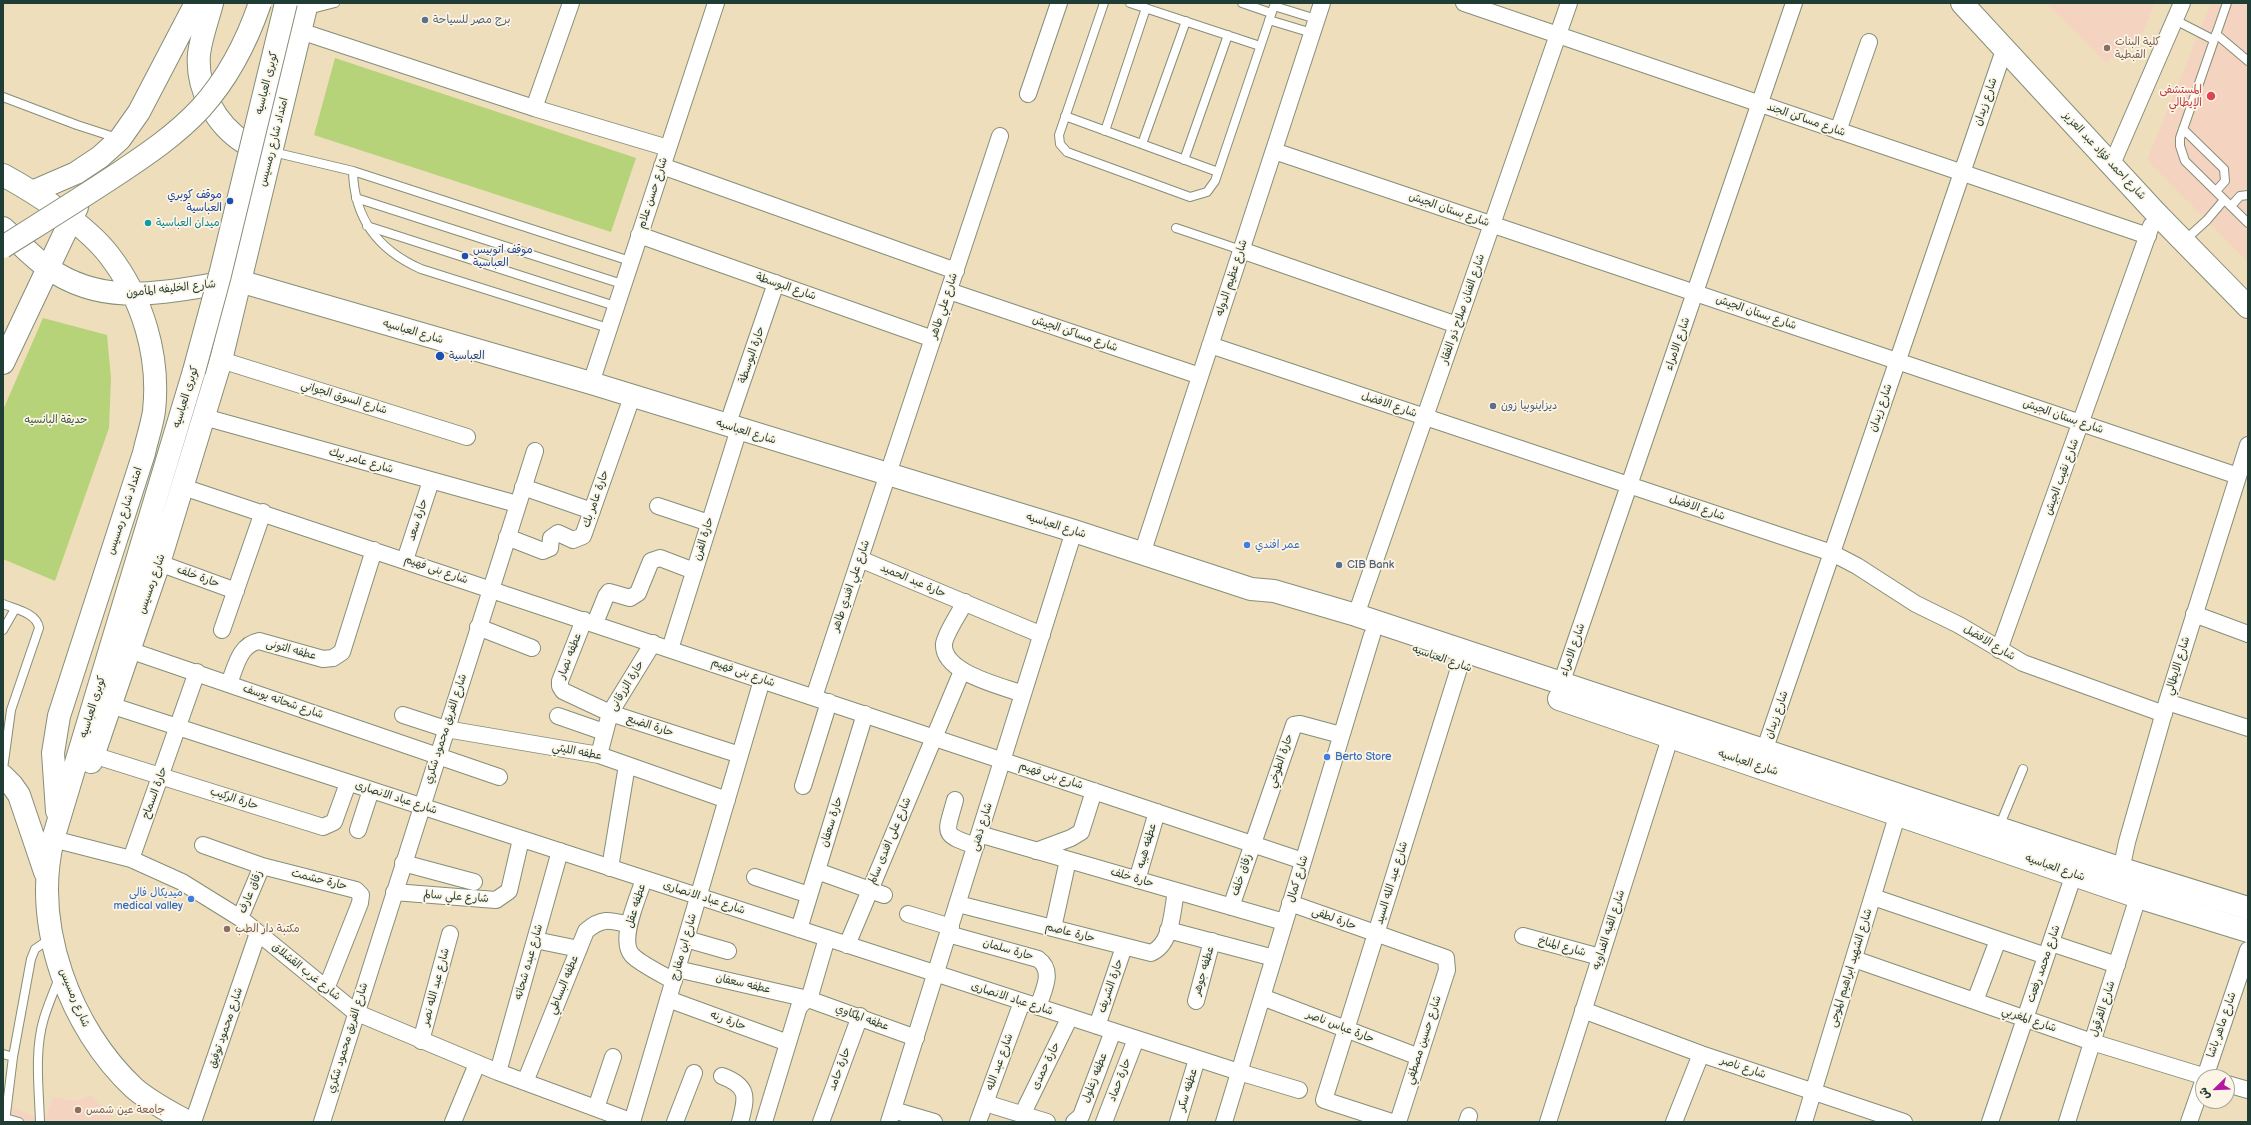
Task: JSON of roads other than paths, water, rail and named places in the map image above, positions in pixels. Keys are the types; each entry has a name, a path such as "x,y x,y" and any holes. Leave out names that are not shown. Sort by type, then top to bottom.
{"main road":[{"path":"32,192 76,173 100,157 120,139 139,112 196,3"},
{"path":"212,3 199,54 200,75 205,96 216,115 229,131 246,144 272,152"},
{"path":"3,247 141,160 184,125 216,90 232,66 245,42 260,3"},
{"name":"شارع احمد فؤاد عبد العزيز","path":"1962,3 2156,213 2248,307"},
{"name":"امتداد شارع رمسيس","path":"239,281 272,152 300,12"},
{"name":"كوبرى العباسيه","path":"69,786 194,371 220,275 300,12"},
{"path":"3,363 100,157"},
{"path":"3,175 32,192 71,220"},
{"name":"امتداد شارع رمسيس","path":"56,830 53,753 59,716 144,453 154,412 155,371 148,333 134,295 109,255 71,220"},
{"name":"شارع الخليفه المأمون","path":"3,228 48,268 69,281 93,290 114,294 134,295 239,281"},
{"name":"شارع رمسيس","path":"46,876 56,830 69,786 85,772 93,755 159,563 221,360 239,281"},
{"name":"شارع العباسيه","path":"239,281 591,384 632,398 1074,532 1251,589 1271,600 1670,738 1762,759 1999,828 2119,879 2138,896 2248,931"},
{"name":"شارع العباسيه","path":"1251,589 1274,591 1356,615 1561,684 1762,759 1898,813 2074,874 2119,879 2248,908"},
{"name":"شارع رمسيس","path":"3,776 12,785 19,796 46,876 52,937 62,972 88,1030 109,1061 135,1089 188,1122"}],"street":[{"path":"534,108 571,3"},
{"name":"شارع حسن علام","path":"591,384 622,284 716,3"},
{"path":"1028,94 1059,3"},
{"name":"شارع عظيم الدوله","path":"1142,554 1322,3"},
{"name":"شارع مساكن الجند","path":"1464,3 2148,236"},
{"name":"شارع الفنان صلاح ذو الفقار","path":"1356,615 1569,3"},
{"name":"شارع الامراء","path":"1561,684 1794,3"},
{"path":"2112,164 2176,20 2182,3"},
{"path":"300,12 534,108 668,148"},
{"path":"1838,131 1869,42"},
{"name":"شارع زيدان","path":"1762,759 2004,50"},
{"name":"شارع علي طاهر","path":"888,475 1000,136"},
{"name":"شارع بستان الجيش","path":"1274,151 2238,476"},
{"path":"662,166 956,271"},
{"name":"شارع نقيب الجيش","path":"2000,650 2156,213"},
{"name":"شارع البوسطة","path":"639,235 933,339"},
{"path":"1241,250 1457,325"},
{"name":"حارة البوسطة","path":"733,428 776,283"},
{"name":"شارع مساكن الجيش","path":"949,291 1200,376"},
{"name":"شارع الافضل","path":"1210,345 1832,553 1857,566 1896,592 1959,625 2000,650 2035,668 2166,708 2248,728"},
{"name":"شارع السوق الجواني","path":"221,360 467,437"},
{"name":"حارة عامر بك","path":"507,537 543,551 547,551 550,548 552,538 558,533 573,540 583,536 632,398"},
{"name":"شارع عامر بيك","path":"204,416 517,504"},
{"name":"حارة الفرن","path":"670,649 709,523 733,428"},
{"name":"شارع الايطالي","path":"2119,879 2127,842 2166,708 2194,614 2248,445"},
{"name":"شارع الفريق محمود شكري","path":"322,1122 355,1012 490,588 536,451"},
{"name":"شارع علي افندي طاهر","path":"803,786 821,699 860,559 888,475"},
{"name":"حارة سعد","path":"405,560 431,481"},
{"name":"شارع بنى فهيم","path":"183,487 263,512 1303,861"},
{"path":"523,487 592,511"},
{"path":"658,506 709,523"},
{"path":"222,630 263,512"},
{"name":"شارع ذهنى","path":"891,1116 1074,532"},
{"name":"عطفه التونى","path":"230,683 243,650 250,643 259,641 323,659 333,658 342,652 374,550"},
{"name":"عطفه نصار","path":"563,691 560,686 560,681 589,622 609,592 630,598 638,593 652,561 655,558 660,558 694,571"},
{"name":"حارة عبد الحميد","path":"860,559 1042,635"},
{"name":"حارة خلف","path":"159,563 236,591"},
{"path":"966,602 944,643 946,655 952,665 962,671 1023,694"},
{"path":"2194,614 2248,634"},
{"path":"478,627 532,648"},
{"name":"شارع كمال","path":"1224,1122 1372,635"},
{"name":"حارة الزرقانى","path":"599,755 610,713 653,643"},
{"name":"شارع شحاته يوسف","path":"129,650 230,683 499,777"},
{"name":"شارع عبد الله السيد","path":"1392,1122 1324,1100 1460,665"},
{"name":"شارع على افندى سالم","path":"847,945 877,892 933,737 962,671"},
{"name":"حارة السماح","path":"131,858 197,672"},
{"name":"شارع ابن مفارج","path":"633,1122 762,680"},
{"name":"حارة الضبع","path":"563,691 610,713 740,755"},
{"name":"شارع عباد الانصارى","path":"110,705 1070,1018 1299,1090"},
{"name":"حارة سعفان","path":"799,929 864,714"},
{"name":"عطفه الليثي","path":"403,715 446,729 599,755 727,800"},
{"path":"558,716 604,732"},
{"name":"حارة الطوخي","path":"1253,844 1294,725 1300,724 1341,735"},
{"name":"شارع القبه الفداويه","path":"1548,1122 1670,738"},
{"name":"حارة الركيب","path":"93,755 161,775 323,827 334,822 348,783"},
{"path":"610,868 627,765"},
{"path":"358,830 371,790"},
{"path":"1036,851 1071,838 1081,832 1094,791"},
{"name":"حارة خلف","path":"955,800 947,830 952,838 978,840 1036,851 1284,922"},
{"name":"عطفه هيبه","path":"1137,880 1157,812"},
{"name":"شارع الشهيد ابراهيم الموجى","path":"1804,1122 1898,813"},
{"name":"شارع غرب القشلاق","path":"56,830 131,858 182,882 240,918 355,1012 477,1064 633,1122"},
{"name":"شارع علي سالم","path":"394,892 496,900 504,897 509,891 521,839"},
{"name":"زقاق خلف","path":"1231,907 1253,844"},
{"name":"حارة حشمت","path":"203,845 262,866 356,890 361,895 360,903 326,989"},
{"name":"شارع عبده شحاته","path":"498,1072 560,851"},
{"path":"1053,928 1068,860"},
{"path":"403,863 474,882"},
{"name":"زقاق عارف","path":"240,918 262,866"},
{"path":"817,871 877,892"},
{"name":"شارع محمد رفعت","path":"1990,1122 2074,874"},
{"path":"755,877 809,895"},
{"name":"عطفه عقل","path":"644,879 629,925 627,944 632,955 675,975"},
{"name":"حارة عاصم","path":"958,904 1151,954 1159,950 1166,942 1176,891"},
{"name":"شارع القرقول","path":"2067,1122 2138,896"},
{"path":"1873,897 1998,940 2049,949 2117,965"},
{"name":"حارة لطفى","path":"1290,903 1446,958"},
{"path":"908,914 950,930"},
{"name":"عطفه البساطي","path":"525,1082 586,931 596,923 609,919 629,925"},
{"name":"حارة سلمان","path":"950,930 1044,962 1048,974 1038,1007"},
{"path":"1168,930 1274,958"},
{"name":"شارع محمود توفيق","path":"193,1122 258,933"},
{"name":"شارع عبد الله نصر","path":"421,1041 450,934"},
{"name":"شارع المناخ","path":"1523,936 1600,957"},
{"path":"764,1122 799,1007 808,999 827,938"},
{"path":"686,939 728,951"},
{"path":"535,940 579,949"},
{"path":"1975,1001 1998,940"},
{"name":"عطفه جوهر","path":"1196,1001 1212,941"},
{"name":"حارة الشريف","path":"1097,1026 1124,947"},
{"name":"شارع ماهر باشا","path":"2208,1069 2248,950"},
{"name":"شارع حسين مصطفي","path":"1398,1122 1447,970 1448,964 1446,958"},
{"name":"شارع المغربي","path":"1854,959 2092,1042 2195,1074"},
{"name":"عطفه سعفان","path":"675,975 808,999"},
{"name":"حارة عباس ناصر","path":"1262,997 1419,1057"},
{"name":"حارة رنه","path":"668,999 788,1043"},
{"name":"عطفه المكاوي","path":"808,999 860,1016 916,1038"},
{"name":"شارع عبد الله","path":"978,1122 1022,1002"},
{"name":"شارع ناصر","path":"1583,1010 1701,1054 1904,1122"},
{"name":"حارة حامد","path":"821,1122 860,1016"},
{"name":"حارة حمدى","path":"1025,1118 1070,1018"},
{"name":"عطفه زغلول","path":"1074,1122 1081,1116 1113,1031"},
{"name":"حارة حماد","path":"1104,1122 1136,1039"},
{"path":"1674,1122 1701,1054"},
{"path":"596,1108 613,1057"},
{"name":"عطفه سكر","path":"1178,1122 1197,1059"},
{"path":"453,1122 477,1064"},
{"path":"675,1122 694,1073"},
{"path":"722,1076 736,1081 746,1097 740,1122"},
{"path":"2235,1086 2248,1090"},
{"path":"985,1103 1025,1118 1047,1122"},
{"path":"2189,1122 2195,1105"},
{"path":"891,1116 934,1122"}],"lane":[{"path":"300,12 335,3"},
{"path":"1104,3 1058,140 1063,149 1067,152 1190,197 1207,192 1212,187 1272,11"},
{"path":"1130,3 1260,46"},
{"path":"1242,3 1272,11 1314,26"},
{"path":"2227,3 2183,129 2180,146 2185,160 2248,223"},
{"path":"1105,131 1146,8"},
{"path":"1272,11 1314,26"},
{"path":"2176,20 2215,37 2248,61"},
{"path":"1142,144 1186,21"},
{"path":"1184,160 1228,35"},
{"path":"3,97 77,125 120,139"},
{"path":"1065,116 1218,172"},
{"path":"2183,129 2224,169 2225,182 2216,191"},
{"path":"272,152 353,171 630,261"},
{"path":"353,171 356,198 367,226 390,252 421,269 608,328"},
{"path":"2231,206 2240,196 2248,195"},
{"path":"356,198 622,284"},
{"path":"2184,241 2207,220 2224,200"},
{"path":"367,226 615,306"},
{"path":"1176,228 1241,250"},
{"path":"3,604 32,617 38,624 39,628 13,703 4,745 3,769"},
{"path":"3,630 15,609"},
{"path":"1999,828 2023,768"},
{"path":"19,1122 5,1120 13,1057 32,954 40,944 52,937"},
{"path":"40,1122 38,1065 40,1035 44,1018 62,972"},
{"path":"3,1054 13,1057"}],"place":[{"name":"برج مصر للسياحة","path":"425,20"},
{"name":"كلية البنات القبطية","path":"2107,48"},
{"name":"المستشفى الإيطالي","path":"2211,96"},
{"name":"موقف كوبري العباسية","path":"230,201"},
{"name":"ميدان العباسية","path":"148,223"},
{"name":"موقف اتوبيس العباسية","path":"465,256"},
{"name":"العباسية","path":"440,356"},
{"name":"ديزاينوبيا زون","path":"1493,406"},
{"name":"عمر افندي","path":"1247,545"},
{"name":"CIB Bank","path":"1339,565"},
{"name":"Berto Store","path":"1327,757"},
{"name":"ميديكال فالي medical valley","path":"191,899"},
{"name":"مكتبة دار الطب","path":"227,929"},
{"name":"جامعة عين شمس","path":"78,1110"}],"park label":[{"name":"حديقة البانسيه","path":"56,420"}]}
